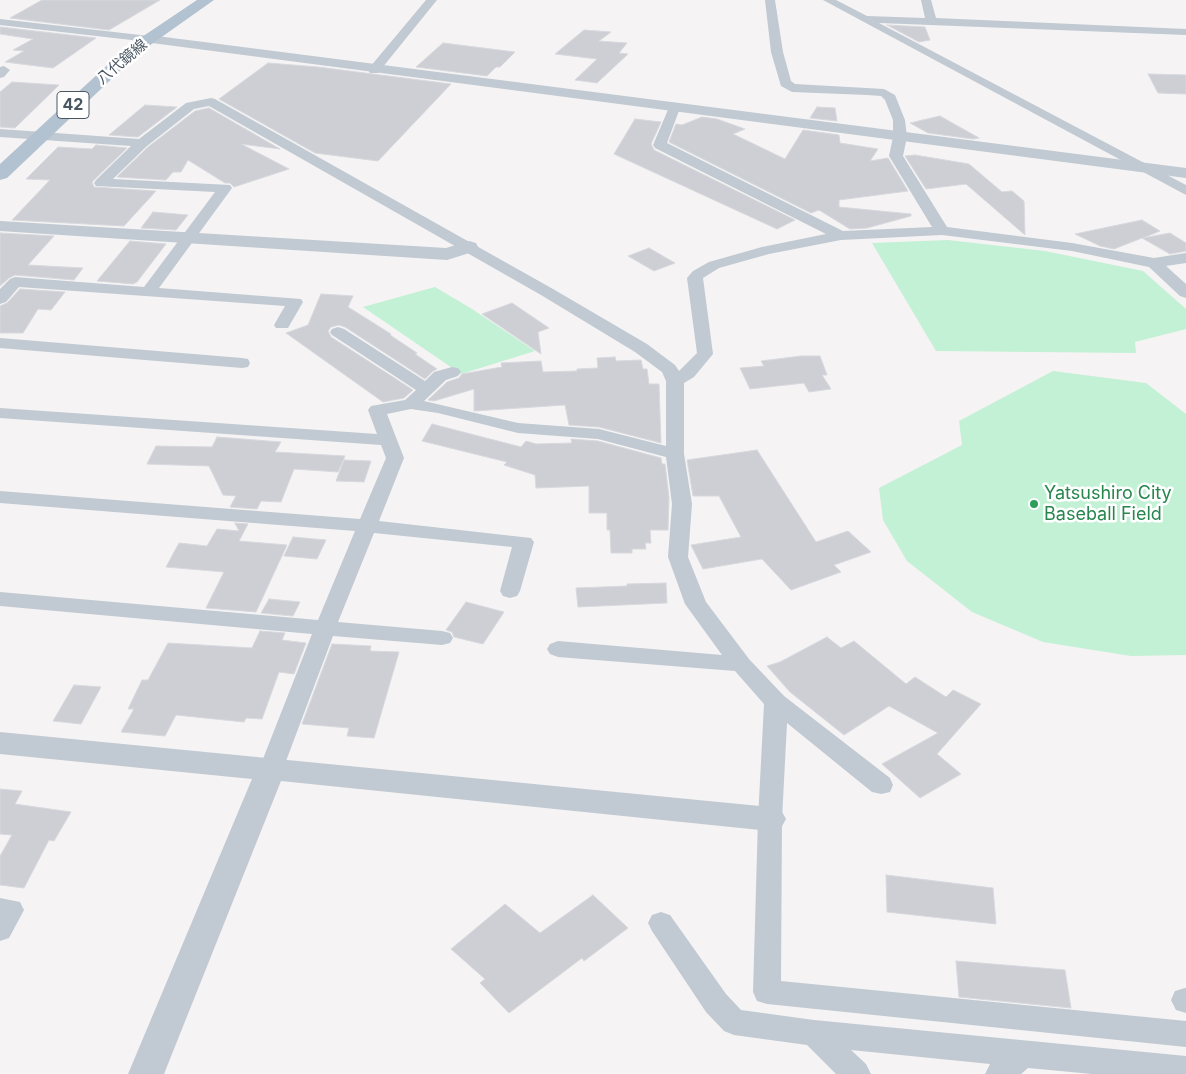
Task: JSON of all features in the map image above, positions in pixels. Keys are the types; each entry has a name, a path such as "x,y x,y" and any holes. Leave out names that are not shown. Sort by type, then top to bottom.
{"main road":[{"name":"八代鏡線","path":"0,174 106,74 149,39 207,0"}],"street":[{"path":"374,70 432,0"},
{"path":"770,0 777,52 785,83 792,88 884,93 891,98 899,120 900,136 896,156 942,231"},
{"path":"828,0 1186,191"},
{"path":"926,0 930,21"},
{"path":"866,19 1186,32"},
{"path":"0,22 149,39 374,70 1186,173"},
{"path":"148,292 225,188 101,183 142,143 190,106 211,102 469,247 641,348 669,369 674,382 675,454 682,504 678,557 696,604 741,664 776,702 881,786"},
{"path":"674,108 660,145 841,236"},
{"path":"0,133 142,143"},
{"path":"0,226 447,254 469,247"},
{"path":"674,382 688,373 706,354 695,278 701,271 714,265 767,250 841,236 942,231 1072,247 1154,263 1186,258"},
{"path":"1154,263 1186,293"},
{"path":"0,299 15,282 295,302 282,325"},
{"path":"338,332 426,389"},
{"path":"0,343 242,363"},
{"path":"411,404 440,376 452,372"},
{"path":"146,1074 271,769 325,628 395,458 377,410 411,404 438,408 518,428 599,434 675,454"},
{"path":"0,413 389,440"},
{"path":"0,497 367,526 524,542 510,591"},
{"path":"0,599 442,638"},
{"path":"558,649 741,664"},
{"path":"776,702 770,820 767,992 1186,1034"},
{"path":"0,744 271,769 770,820"},
{"path":"0,908 11,910 0,930"},
{"path":"661,923 716,1003 734,1022 814,1033 1023,1054 1128,1069 1186,1070"},
{"path":"814,1033 856,1074"},
{"path":"1000,1074 1023,1054"}],"green space":[{"path":"948,240 1045,251 1143,271 1186,309 1186,329 1135,342 1136,353 936,351 872,243"},
{"path":"435,287 535,351 461,374 363,307"},
{"name":"Yatsushiro City Baseball Field","path":"1053,371 1146,383 1186,414 1186,655 1131,656 1043,642 972,612 907,561 883,520 879,488 962,445 959,421"}],"building":[{"path":"42,0 160,0 109,30 10,18"},
{"path":"887,25 925,27 930,40 919,42"},
{"path":"0,27 96,38 53,68 5,62 24,51 13,50 33,39 0,34"},
{"path":"584,30 611,32 599,41 627,43 619,53 628,54 597,83 575,80 597,59 555,54"},
{"path":"443,43 515,52 500,67 496,67 487,76 416,67"},
{"path":"268,63 318,67 451,84 378,161 315,153 219,99"},
{"path":"1148,74 1186,75 1186,94 1158,93"},
{"path":"12,82 59,85 15,128 0,127 0,92"},
{"path":"145,105 177,107 138,137 109,135"},
{"path":"817,107 835,108 837,121 810,118"},
{"path":"209,108 280,149 241,144 289,169 234,187 188,160 181,172 173,172 166,180 117,177 148,147 195,111"},
{"path":"940,116 979,138 973,139 928,133 910,123"},
{"path":"702,117 717,119 745,129 733,134 785,159 803,130 839,135 840,143 878,149 870,161 888,158 908,191 839,200 839,207 911,214 911,216 867,228 850,229 819,210 811,213 669,142 676,124 682,125"},
{"path":"635,119 661,122 651,144 654,150 795,220 777,229 614,154"},
{"path":"96,145 127,148 92,182 94,187 156,191 124,226 12,220 50,180 26,179 58,147 92,149"},
{"path":"915,155 969,164 1002,192 1012,191 1024,201 1025,235 966,184 926,189 905,156"},
{"path":"153,212 188,215 176,230 141,228"},
{"path":"1142,220 1160,231 1143,238 1170,233 1186,243 1186,251 1170,254 1142,238 1114,249 1100,246 1075,234"},
{"path":"0,233 54,236 28,265 83,268 74,280 15,275 0,286"},
{"path":"130,241 166,244 137,282 133,284 97,281"},
{"path":"649,248 675,263 654,271 628,256"},
{"path":"20,289 65,292 51,310 38,309 23,333 0,333 0,306 7,303"},
{"path":"321,294 353,296 348,307 391,334 437,369 425,379 345,327 339,325 331,327 328,331 331,337 413,390 404,398 383,402 286,333 308,325"},
{"path":"512,303 549,328 538,332 541,354 482,314"},
{"path":"801,356 820,356 827,375 822,375 831,389 809,392 804,383 750,389 740,368 764,366 761,361"},
{"path":"615,357 616,361 641,360 643,369 647,369 649,384 659,384 661,443 599,427 569,425 565,405 474,411 474,389 434,401 428,400 447,382 459,378 462,374 502,367 501,363 541,361 543,372 577,371 577,369 598,368 597,358"},
{"path":"432,424 521,447 526,441 536,444 572,443 571,439 598,441 661,458 662,464 665,464 669,497 668,530 650,530 651,543 645,543 646,549 632,549 632,553 611,553 610,530 607,530 607,513 589,513 589,486 536,488 535,475 504,465 507,462 422,441"},
{"path":"217,437 281,442 275,452 345,456 338,472 294,469 281,502 261,501 257,509 230,507 236,496 223,495 209,466 147,464 156,446 212,447"},
{"path":"757,450 816,542 848,531 871,552 834,565 841,572 791,590 762,559 703,569 691,545 741,537 719,496 693,496 687,460"},
{"path":"344,460 371,461 364,482 336,481"},
{"path":"235,523 248,524 239,541 287,545 256,612 206,608 224,572 166,567 179,543 207,546 217,529 239,531"},
{"path":"293,537 326,540 317,559 284,556"},
{"path":"666,583 667,603 578,607 576,588"},
{"path":"269,599 300,602 293,616 261,613"},
{"path":"466,602 504,612 483,644 454,637 452,632 446,630"},
{"path":"260,631 285,633 282,640 306,643 294,674 279,672 262,719 246,718 244,722 176,715 165,736 121,732 134,709 128,709 142,680 148,680 168,643 252,648"},
{"path":"827,637 841,648 854,641 906,684 915,677 946,697 953,690 981,704 937,754 961,774 920,798 882,764 938,733 889,706 844,735 790,692 767,666 780,662"},
{"path":"332,644 371,646 370,651 399,652 374,738 347,736 349,728 302,724"},
{"path":"74,685 101,687 81,724 53,721"},
{"path":"0,789 22,791 15,804 71,812 54,841 49,840 24,888 0,885 0,856 12,835 0,834"},
{"path":"886,875 993,888 996,924 887,912"},
{"path":"593,895 628,928 584,961 582,958 509,1013 480,983 485,979 451,949 505,904 540,933"},
{"path":"956,961 1065,970 1071,1008 959,997"}],"place":[{"name":"Yatsushiro City Baseball Field","path":"1034,504"}]}
